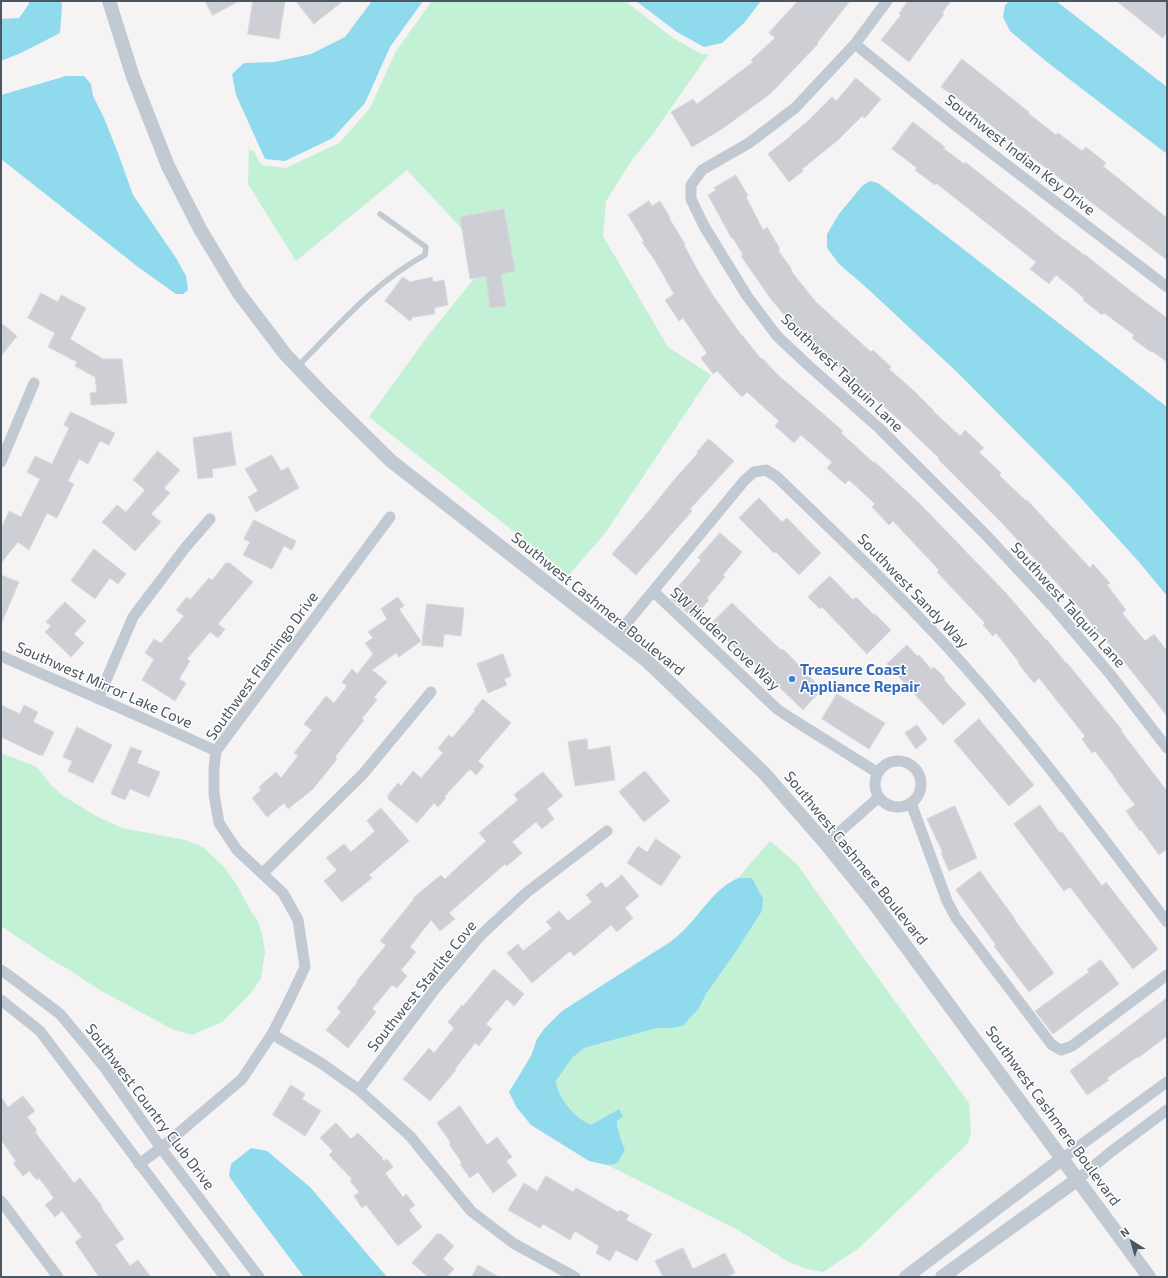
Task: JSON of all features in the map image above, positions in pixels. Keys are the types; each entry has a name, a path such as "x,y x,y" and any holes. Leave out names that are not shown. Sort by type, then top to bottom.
{"street":[{"name":"Southwest Cashmere Boulevard","path":"109,1 133,77 168,166 200,229 238,292 285,354 324,395 392,461 647,661 764,772 874,903 1063,1158 1149,1277"},
{"name":"Southwest Talquin Lane","path":"887,1 856,44 795,108 749,143 702,170 691,185 691,199 704,226 747,296 778,336 809,366 879,428 984,533 1054,608 1110,674 1167,748"},
{"name":"Southwest Indian Key Drive","path":"856,44 956,126 1167,288"},
{"path":"1,462 34,383"},
{"name":"Southwest Sandy Way","path":"616,636 744,481 754,472 766,470 777,477 884,581 951,651 1030,744 1167,922"},
{"name":"Southwest Flamingo Drive","path":"138,1164 161,1148 242,1079 272,1034 305,967 298,920 283,893 237,850 219,823 214,794 214,768 216,751 390,517"},
{"path":"98,699 133,618 185,548 210,519"},
{"name":"SW Hidden Cove Way","path":"653,591 777,709 878,773"},
{"name":"Southwest Mirror Lake Cove","path":"1,656 161,725 216,751"},
{"path":"263,873 363,774 432,692"},
{"path":"901,761 914,767 920,778 921,784 917,797 911,802 900,806 892,806 885,802 876,790 878,773 884,766 893,762 901,761"},
{"path":"826,844 880,797"},
{"path":"911,802 947,901 956,918 1052,1045 1061,1050 1072,1046 1167,975"},
{"name":"Southwest Starlite Cove","path":"359,1090 435,989 481,935 526,893 607,831"},
{"name":"Southwest Country Club Drive","path":"1,970 60,1014 105,1068 161,1148 259,1277"},
{"path":"1,1000 40,1031 138,1164 225,1277"},
{"path":"272,1034 321,1063 359,1090 410,1136 471,1211 513,1243 575,1277"},
{"path":"906,1277 1063,1158 1167,1082"},
{"path":"942,1277 1078,1179 1112,1151 1167,1110"},
{"path":"1,1201 58,1277"}],"lane":[{"path":"297,367 373,291 408,264 425,255 426,248 380,214"}],"green space":[{"path":"432,1 625,1 673,38 701,54 709,54 652,135 632,160 606,201 603,236 668,347 711,375 606,532 569,575 369,417 430,333 490,259 407,170 296,261 248,184 249,148 251,151 254,151 262,165 286,168 339,143 370,108 396,51"},
{"path":"1,753 37,767 51,785 62,795 96,816 122,828 185,840 203,847 223,866 237,885 249,908 258,921 265,952 261,978 250,994 222,1022 192,1035 172,1029 98,989 1,926"},
{"path":"770,841 797,864 969,1103 971,1132 968,1143 859,1248 823,1272 807,1269 787,1261 738,1230 607,1165 620,1159 625,1150 617,1130 619,1109 591,1126 585,1123 568,1108 560,1095 556,1081 572,1058 584,1048 657,1028 683,1026 699,1008 706,994 762,911 752,878 738,878"}],"water":[{"path":"29,1 61,1 60,33 21,53 1,61 1,19 19,18 29,4"},
{"path":"372,1 423,1 390,47 365,103 333,138 285,161 265,159 236,95 232,74 244,63 274,62 311,54 345,37"},
{"path":"636,1 761,1 744,23 722,43 704,47 677,32"},
{"path":"1010,1 1056,1 1167,87 1167,154 1047,62 1010,31 1003,17 1005,5"},
{"path":"66,76 84,76 91,84 93,96 104,118 133,195 176,258 186,276 188,290 183,294 176,294 138,267 1,159 1,95"},
{"path":"870,181 878,183 1167,407 1167,596 1139,562 1068,484 959,374 839,264 827,248 827,234 839,214 862,186"},
{"path":"738,878 752,878 763,899 762,911 706,994 699,1008 683,1026 657,1028 584,1048 572,1058 556,1081 557,1088 568,1107 579,1118 591,1125 619,1109 623,1116 617,1121 617,1125 625,1150 618,1162 607,1165 589,1161 531,1125 517,1108 509,1092 531,1056 537,1039 544,1029 562,1011 670,942 691,923 722,888"},
{"path":"251,1148 267,1151 310,1187 387,1277 304,1277 229,1176 231,1164"}],"building":[{"path":"205,1 239,1 213,15"},
{"path":"253,1 285,1 279,39 248,34"},
{"path":"296,1 343,1 314,24"},
{"path":"798,1 850,1 817,43 818,44 770,94 722,129 692,147 671,112 693,99 697,104 753,62 751,60 775,38 769,33"},
{"path":"908,1 951,1 942,13 944,14 909,62 881,40 901,15 899,14"},
{"path":"1117,1 1167,1 1167,33 1163,38"},
{"path":"962,59 1056,135 1058,133 1082,151 1086,147 1106,163 1103,166 1167,218 1167,260 1008,139 959,99 941,87"},
{"path":"856,78 881,99 865,118 862,116 838,140 802,169 803,171 789,182 768,154 807,122 832,97 836,101"},
{"path":"913,122 945,147 943,148 964,164 965,162 1065,241 1167,318 1167,362 1132,338 1134,335 1104,313 1102,315 1056,275 1049,284 1030,269 1036,262 936,183 935,185 915,170 917,168 892,149"},
{"path":"736,175 748,196 746,197 763,230 767,227 780,249 778,250 792,270 791,271 816,302 871,352 873,350 891,367 889,369 912,389 960,436 965,430 984,448 979,452 1001,473 999,475 1026,501 1027,500 1090,568 1093,564 1110,583 1107,585 1126,610 1122,613 1145,641 1154,634 1167,651 1167,716 1084,613 1002,523 938,459 939,458 896,417 794,327 771,299 741,256 743,255 733,238 732,239 708,195 716,190 714,188"},
{"path":"649,201 652,206 660,201 714,297 742,336 761,359 762,358 778,375 843,431 841,433 920,504 1006,593 1067,663 1122,730 1121,731 1167,791 1167,849 1159,855 1141,830 1140,831 1126,811 1135,805 1095,751 1092,753 1082,739 1085,736 1039,678 1034,683 996,633 993,636 983,625 985,623 937,572 939,570 893,521 889,525 872,507 875,504 860,490 849,480 845,484 827,468 832,462 801,435 794,443 775,426 779,421 747,392 742,397 717,371 713,374 701,358 707,353 683,318 679,321 665,300 674,294 656,262 642,242 644,241 628,215"},
{"path":"504,209 515,271 501,274 506,306 490,308 486,276 470,279 460,217"},
{"path":"403,277 410,282 432,277 433,282 444,280 448,305 434,308 435,314 413,317 410,321 385,301"},
{"path":"41,293 58,302 61,295 86,308 70,339 103,359 122,359 127,403 91,405 90,393 97,392 95,377 75,366 77,362 48,347 55,333 28,318"},
{"path":"1,323 17,336 1,356"},
{"path":"71,412 115,433 109,445 100,441 88,464 79,459 68,481 74,484 57,518 47,513 29,550 18,542 1,563 1,529 9,511 21,517 40,479 27,472 35,456 52,464 69,428 64,425"},
{"path":"231,432 236,465 212,469 213,477 198,479 193,438"},
{"path":"709,439 734,461 690,509 692,511 636,575 612,554"},
{"path":"158,451 180,470 164,488 170,493 151,514 161,522 135,551 102,522 117,505 126,512 145,490 133,480"},
{"path":"272,455 281,471 288,467 299,488 256,512 248,497 258,491 245,469"},
{"path":"759,498 782,522 787,518 821,553 799,575 776,552 774,553 739,518"},
{"path":"254,520 296,541 292,550 284,546 272,569 243,555 250,542 244,539"},
{"path":"720,533 742,552 723,575 725,577 707,598 709,600 695,616 691,616 671,599 679,590 677,588 701,560 698,558"},
{"path":"94,549 126,574 118,584 110,578 95,599 71,581"},
{"path":"226,563 230,563 253,582 218,624 225,629 218,638 210,632 187,659 190,661 179,679 186,683 175,701 142,680 154,659 145,653 154,639 161,643 184,616 176,610 187,597 190,600 209,578 212,580"},
{"path":"1,575 19,582 1,624"},
{"path":"830,576 853,600 856,597 891,630 867,654 822,607 820,609 808,597"},
{"path":"398,597 404,606 399,609 421,641 399,657 396,653 372,670 387,682 374,697 377,700 362,718 364,720 335,757 337,759 313,789 288,809 284,803 267,817 252,798 261,790 259,787 276,772 281,778 298,756 294,753 312,730 304,724 326,696 334,703 347,686 342,682 352,669 357,674 373,654 365,643 373,638 368,632 387,619 381,609"},
{"path":"65,602 86,621 74,634 84,643 71,657 45,632 51,626 46,622"},
{"path":"732,603 781,650 783,649 822,689 803,710 752,661 750,663 711,624"},
{"path":"427,604 464,608 461,636 444,634 443,647 422,645"},
{"path":"907,645 917,656 919,655 931,669 934,667 945,678 944,680 966,704 943,725 887,664"},
{"path":"503,654 511,676 504,679 507,685 488,693 477,664"},
{"path":"837,694 885,723 869,749 822,719"},
{"path":"483,699 511,723 478,761 484,766 476,775 470,769 444,797 446,798 438,807 434,803 417,823 388,799 388,795 398,783 401,786 413,771 421,778 443,753 438,748 449,735 452,738 475,711 474,710"},
{"path":"1,705 20,714 24,705 38,712 33,722 54,732 43,755 39,755 1,737"},
{"path":"979,719 1034,785 1009,806 954,741"},
{"path":"917,725 927,739 916,749 905,733"},
{"path":"77,727 112,745 93,783 68,771 72,761 63,757"},
{"path":"587,739 588,750 610,746 615,780 575,786 568,742"},
{"path":"131,747 142,751 137,763 160,772 149,797 130,789 125,800 111,794"},
{"path":"645,771 670,801 644,822 619,792"},
{"path":"543,772 563,796 547,809 554,819 542,829 536,822 512,842 522,853 507,866 505,864 449,913 455,919 440,931 431,920 410,947 416,952 401,970 407,976 397,988 392,985 372,1009 376,1012 348,1048 326,1030 341,1012 337,1008 386,945 380,941 414,899 413,898 441,875 445,879 486,841 479,833 518,800 514,795"},
{"path":"1040,805 1102,886 1106,882 1158,949 1133,969 1070,887 1064,891 1014,824"},
{"path":"955,806 977,858 949,871 941,853 943,853 927,819"},
{"path":"381,808 409,841 369,875 372,878 342,902 324,881 337,870 326,858 344,844 351,852 375,831 367,821"},
{"path":"656,839 681,856 661,886 627,863 638,846 647,852"},
{"path":"980,871 1054,973 1029,992 994,946 996,945 956,890"},
{"path":"622,875 639,896 625,908 633,918 617,932 611,925 574,956 570,951 532,983 507,953 518,944 523,951 552,928 546,922 559,911 568,921 592,902 586,895 601,882 606,888"},
{"path":"1101,960 1119,984 1053,1034 1035,1011 1089,972 1087,970"},
{"path":"494,969 524,994 514,1006 507,999 486,1024 492,1029 479,1046 475,1043 455,1069 456,1070 430,1101 403,1079 429,1048 434,1053 454,1028 448,1022"},
{"path":"1167,998 1167,1036 1138,1058 1137,1057 1107,1078 1109,1080 1087,1095 1070,1071"},
{"path":"291,1085 305,1094 302,1099 321,1111 305,1136 273,1115"},
{"path":"23,1096 35,1111 27,1117 37,1130 35,1132 74,1183 80,1178 102,1206 101,1207 124,1239 115,1245 130,1266 138,1260 151,1277 99,1277 75,1242 82,1237 62,1211 55,1217 45,1205 54,1198 39,1178 37,1180 29,1171 23,1176 13,1163 16,1161 1,1140 1,1097 8,1107"},
{"path":"460,1106 487,1145 497,1137 512,1157 506,1161 517,1175 493,1193 478,1172 470,1178 449,1144 451,1143 437,1123"},
{"path":"336,1123 351,1139 358,1133 383,1158 382,1159 384,1161 387,1159 393,1167 385,1173 403,1197 406,1194 415,1205 409,1210 422,1227 398,1246 366,1205 362,1208 354,1196 359,1192 350,1181 352,1179 329,1155 333,1151 320,1138"},
{"path":"546,1176 573,1192 576,1188 618,1212 620,1210 629,1215 626,1220 652,1234 637,1261 616,1250 610,1261 596,1253 599,1246 575,1231 570,1240 543,1224 540,1228 508,1210 524,1183 537,1191"},
{"path":"437,1234 441,1234 454,1246 443,1259 454,1269 447,1277 428,1277 412,1263"},
{"path":"683,1248 693,1269 725,1253 735,1273 726,1277 663,1277 655,1261"},
{"path":"478,1265 499,1277 472,1277"}],"place":[{"name":"Treasure Coast Appliance Repair","path":"792,679"}]}
